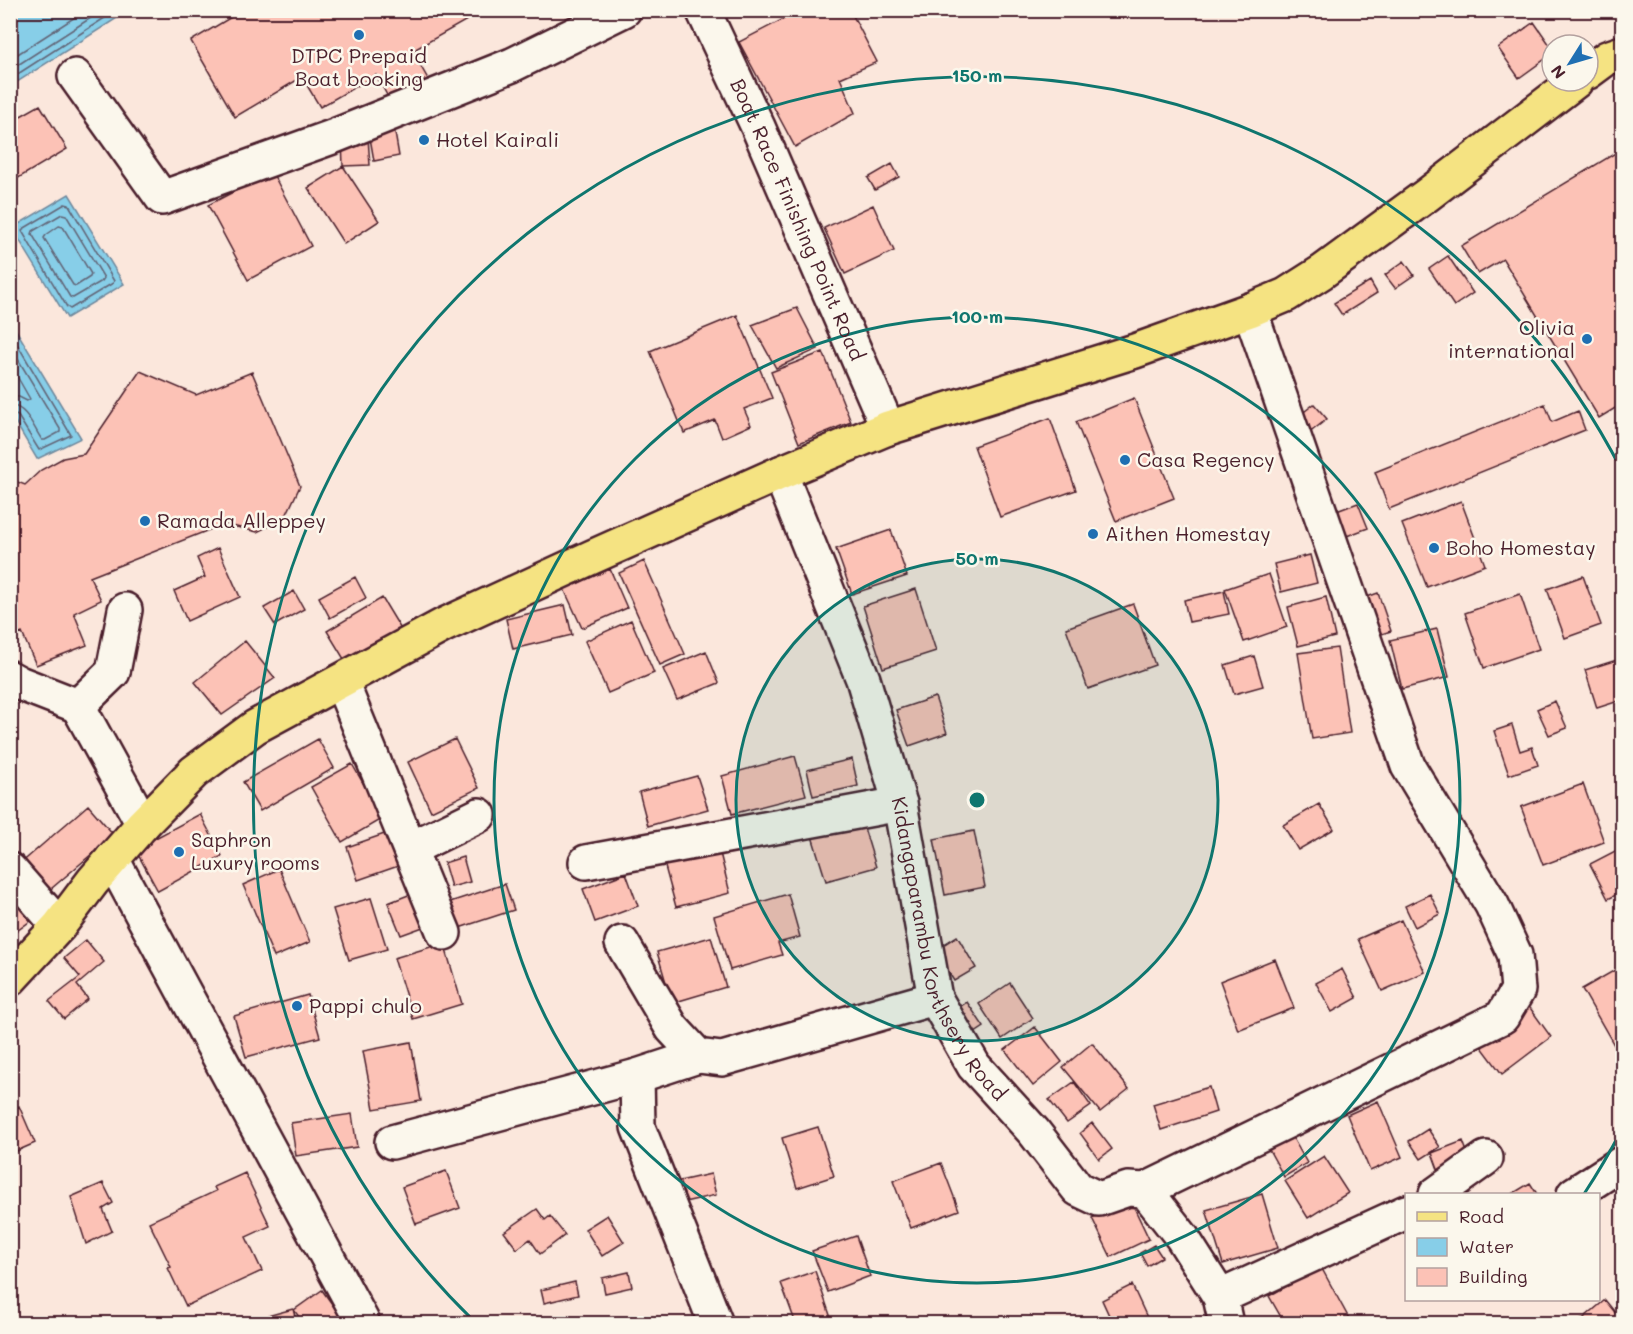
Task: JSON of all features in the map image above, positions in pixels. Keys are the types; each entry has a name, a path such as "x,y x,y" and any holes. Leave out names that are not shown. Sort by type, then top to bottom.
{"main road":[{"path":"1600,63 1607,58 1623,53"},
{"path":"10,979 59,926 93,881 143,824 194,772 255,727 444,625 780,473 888,428 1135,351 1286,295 1322,272 1427,195 1560,93"}],"street":[{"path":"75,76 162,198 332,136 512,65 624,10"},
{"name":"Boat Race Finishing Point Road","path":"703,10 758,127 888,428"},
{"name":"Kidangaparambu Korthsery Road","path":"780,473 863,679 900,804 935,998 974,1066 1034,1132 1078,1189 1099,1199 1128,1190 1145,1190 1503,1017 1518,990 1515,955 1492,905 1408,766 1250,310"},
{"path":"78,706 113,672 125,610"},
{"path":"10,678 78,706 143,824"},
{"path":"341,681 444,933"},
{"path":"585,862 900,804"},
{"path":"410,849 479,815"},
{"path":"112,859 362,1321"},
{"path":"10,870 59,926"},
{"path":"622,943 672,1028 698,1056"},
{"path":"392,1142 638,1076 698,1056 722,1059 935,998"},
{"path":"638,1076 638,1127 716,1323"},
{"path":"1437,1193 1486,1158"},
{"path":"1576,1193 1623,1163"},
{"path":"1145,1190 1182,1237 1223,1310 1405,1213"}],"water":[{"path":"11,10 128,10 128,11 11,86"},
{"path":"69,194 124,284 67,318 12,228"},
{"path":"10,320 81,438 37,459 11,415"}],"building":[{"path":"243,10 462,10 467,20 412,51 432,86 394,108 376,75 320,107 302,77 235,117 191,41"},
{"path":"801,10 850,10 877,62 840,78 855,113 795,147 739,42"},
{"path":"1534,22 1542,33 1540,63 1519,78 1498,48"},
{"path":"40,105 67,149 10,183 10,122"},
{"path":"394,127 399,156 374,161 369,132"},
{"path":"368,138 370,165 343,166 342,139"},
{"name":"Olivia international","path":"1622,149 1622,404 1599,418 1503,259 1478,274 1461,246"},
{"path":"892,164 899,177 875,190 868,178"},
{"path":"343,166 379,221 344,244 308,188"},
{"path":"272,172 311,246 248,280 208,205"},
{"path":"873,205 894,251 845,274 824,228"},
{"path":"1448,256 1473,293 1454,306 1429,269"},
{"path":"1404,261 1414,275 1395,288 1385,275"},
{"path":"1370,281 1377,293 1342,315 1334,303"},
{"path":"797,308 818,349 776,368 752,325"},
{"path":"737,315 772,398 744,409 751,425 722,438 715,420 684,433 650,351"},
{"path":"823,352 851,422 799,443 771,372"},
{"name":"Ramada Alleppey","path":"140,371 196,395 252,372 300,486 285,518 257,532 224,524 90,577 101,600 74,613 87,645 36,665 22,633 10,639 10,479 25,485 41,470 63,458 84,454"},
{"name":"Casa Regency","path":"1134,398 1174,498 1116,521 1076,422"},
{"path":"1314,404 1327,419 1308,434 1295,419"},
{"path":"1545,404 1552,422 1578,411 1585,430 1389,509 1375,472"},
{"path":"1050,418 1076,490 1000,517 974,446"},
{"path":"1461,501 1485,565 1427,587 1402,524"},
{"path":"1358,503 1368,528 1336,540 1326,515"},
{"path":"891,530 907,576 852,594 836,549"},
{"path":"218,548 240,597 187,621 174,591 205,577 197,558"},
{"path":"1310,555 1317,583 1281,592 1274,564"},
{"path":"644,561 685,654 660,665 619,573"},
{"path":"610,569 627,608 582,628 564,589"},
{"path":"1269,574 1287,627 1244,642 1225,589"},
{"path":"1583,576 1601,625 1565,638 1547,589"},
{"path":"355,577 366,598 330,618 319,597"},
{"path":"916,589 936,651 883,668 863,606"},
{"path":"294,591 304,609 275,625 264,608"},
{"path":"1224,591 1229,614 1189,622 1184,600"},
{"path":"1378,593 1391,631 1369,638 1356,601"},
{"path":"1520,594 1539,649 1484,668 1465,613"},
{"path":"1326,597 1335,637 1298,646 1288,607"},
{"path":"382,598 402,631 347,664 327,631"},
{"path":"1133,604 1155,665 1088,689 1066,628"},
{"path":"565,605 572,635 513,649 506,619"},
{"path":"631,620 654,673 608,693 585,641"},
{"path":"1437,629 1449,677 1402,689 1390,640"},
{"path":"245,641 275,678 222,715 195,682"},
{"path":"1337,648 1350,733 1312,739 1298,653"},
{"path":"706,651 719,683 677,700 663,669"},
{"path":"1254,656 1263,686 1234,694 1225,665"},
{"path":"1620,659 1622,700 1597,708 1585,670"},
{"path":"935,697 947,733 909,746 896,710"},
{"path":"1555,701 1567,728 1549,735 1537,709"},
{"path":"1512,725 1520,751 1532,747 1538,765 1509,775 1494,731"},
{"path":"318,739 334,768 260,811 243,782"},
{"path":"455,739 479,788 431,811 408,762"},
{"path":"795,756 806,795 732,814 722,776"},
{"path":"852,759 858,786 813,796 807,770"},
{"path":"352,764 383,818 342,842 311,787"},
{"path":"697,776 708,809 648,826 639,792"},
{"path":"1583,784 1604,842 1543,865 1521,807"},
{"path":"1319,804 1334,829 1298,850 1283,825"},
{"path":"88,805 114,835 38,900 12,871"},
{"name":"Saphron Luxury rooms","path":"200,814 222,856 158,891 135,849"},
{"path":"861,818 876,867 826,881 811,833"},
{"path":"393,831 404,864 358,880 347,847"},
{"path":"974,831 985,887 945,895 934,839"},
{"path":"719,849 730,893 676,907 664,863"},
{"path":"1619,849 1622,856 1622,892 1608,899 1590,864"},
{"path":"463,857 470,882 451,887 444,863"},
{"path":"279,869 310,942 274,957 243,885"},
{"path":"626,873 638,906 595,922 583,889"},
{"path":"505,884 514,910 459,928 450,902"},
{"path":"10,889 33,919 10,936"},
{"path":"411,894 423,927 401,935 388,903"},
{"path":"788,894 800,937 778,943 782,955 730,970 714,916"},
{"path":"1430,894 1440,914 1415,927 1405,906"},
{"path":"371,898 387,949 349,960 333,909"},
{"path":"1401,920 1425,972 1382,991 1358,939"},
{"path":"957,936 976,968 954,981 935,950"},
{"path":"711,937 726,987 672,1003 657,952"},
{"path":"86,940 104,962 77,985 88,999 64,1019 49,1001 80,977 64,958"},
{"path":"444,943 462,1004 413,1019 394,958"},
{"path":"1275,959 1294,1008 1238,1030 1220,981"},
{"path":"1622,966 1622,1059 1582,989"},
{"path":"1342,969 1357,998 1332,1012 1316,983"},
{"path":"1010,983 1033,1018 1002,1039 979,1004"},
{"path":"308,995 320,1037 246,1057 234,1016"},
{"path":"967,1002 984,1027 969,1037 953,1012"},
{"path":"1528,1005 1551,1037 1502,1074 1478,1042"},
{"path":"1035,1027 1062,1062 1033,1086 1005,1050"},
{"path":"411,1042 421,1101 374,1109 363,1051"},
{"path":"1092,1043 1129,1089 1100,1112 1063,1067"},
{"path":"1074,1082 1091,1106 1067,1123 1049,1100"},
{"path":"1209,1087 1216,1112 1161,1130 1153,1104"},
{"path":"1378,1101 1402,1157 1370,1171 1347,1115"},
{"path":"19,1106 35,1143 10,1154 10,1110"},
{"path":"352,1114 357,1147 296,1156 291,1123"},
{"path":"1092,1123 1112,1149 1099,1159 1080,1133"},
{"path":"818,1127 834,1176 797,1188 782,1138"},
{"path":"1428,1129 1440,1147 1421,1159 1409,1141"},
{"path":"1290,1133 1307,1163 1284,1177 1267,1146"},
{"path":"1463,1141 1470,1160 1439,1172 1432,1153"},
{"path":"1324,1156 1348,1193 1308,1218 1285,1181"},
{"path":"941,1163 959,1210 911,1228 893,1181"},
{"path":"446,1171 460,1208 416,1224 402,1187"},
{"path":"245,1173 270,1226 246,1237 262,1271 186,1306 168,1268 171,1267 149,1222 216,1191 214,1187"},
{"path":"711,1174 716,1195 671,1205 666,1184"},
{"path":"103,1183 113,1203 103,1209 112,1231 86,1244 71,1197"},
{"path":"1530,1183 1536,1193 1514,1193"},
{"path":"1262,1194 1278,1248 1223,1264 1206,1210"},
{"path":"1130,1199 1149,1239 1111,1257 1092,1218"},
{"path":"537,1209 545,1220 550,1216 565,1235 540,1254 530,1239 517,1249 504,1232"},
{"path":"607,1215 624,1242 602,1256 585,1229"},
{"path":"856,1236 870,1276 828,1292 812,1251"},
{"path":"1154,1245 1162,1257 1147,1266 1140,1253"},
{"path":"1321,1267 1352,1324 1285,1324 1269,1296"},
{"path":"815,1271 833,1324 796,1324 781,1283"},
{"path":"629,1272 632,1287 605,1293 602,1278"},
{"path":"575,1282 578,1295 544,1303 541,1290"},
{"path":"1132,1285 1150,1324 1113,1324 1102,1300"},
{"path":"322,1290 342,1318 334,1324 304,1324 294,1310"},
{"path":"1605,1300 1622,1324 1580,1324 1579,1322"},
{"path":"293,1309 297,1324 262,1324 260,1318"},
{"path":"786,1318 789,1324 775,1324"}],"place":[{"name":"DTPC Prepaid Boat booking","path":"359,35"},
{"name":"Hotel Kairali","path":"424,140"},
{"name":"Olivia international","path":"1587,339"},
{"name":"Casa Regency","path":"1125,460"},
{"name":"Ramada Alleppey","path":"145,521"},
{"name":"Aithen Homestay","path":"1093,534"},
{"name":"Boho Homestay","path":"1434,548"},
{"name":"Saphron Luxury rooms","path":"179,852"},
{"name":"Pappi chulo","path":"297,1006"}]}
